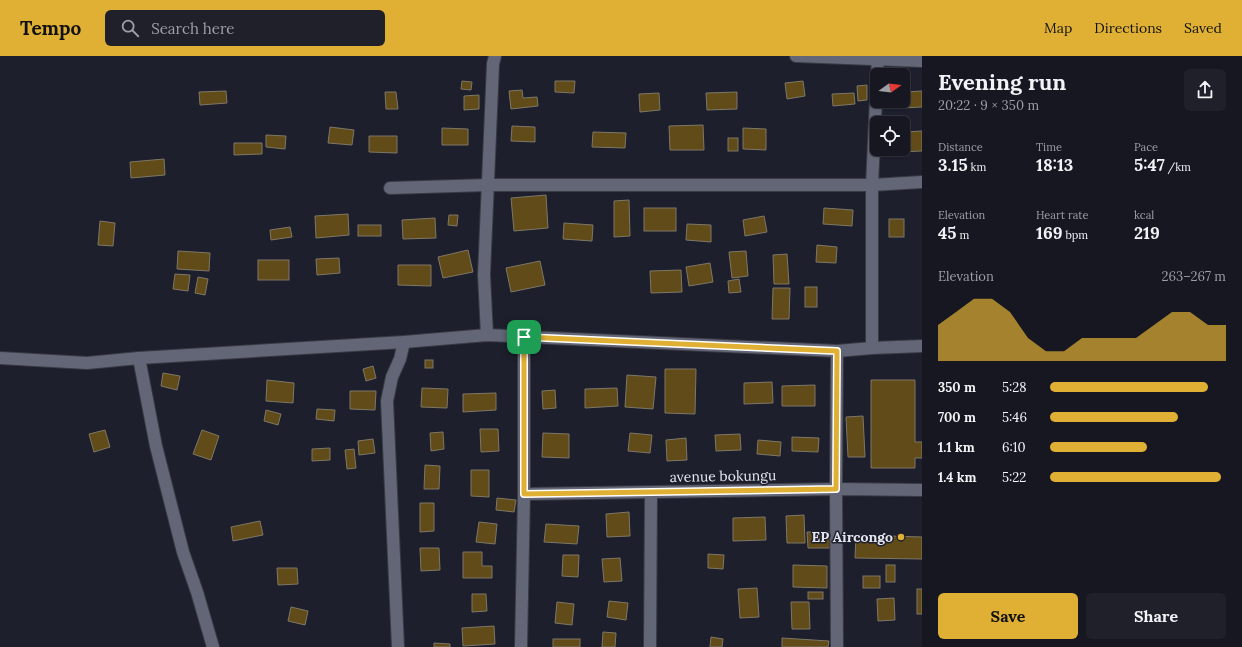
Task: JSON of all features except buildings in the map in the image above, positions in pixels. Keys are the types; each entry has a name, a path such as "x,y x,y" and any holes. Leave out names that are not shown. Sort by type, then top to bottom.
{"street":[{"path":"487,335 484,275 493,64 495,56"},
{"path":"796,56 878,58 922,61"},
{"path":"872,348 872,184 878,58"},
{"path":"390,188 488,185 872,184 922,182"},
{"path":"0,358 87,363 139,358 404,342 487,335 837,351 922,346"},
{"path":"520,647 524,494 524,337"},
{"path":"398,647 387,401 392,377 400,359 404,342"},
{"path":"837,351 837,647"},
{"path":"139,358 156,446 183,552 197,592 213,647"},
{"name":"avenue bokungu","path":"524,494 836,489 922,490"},
{"path":"650,647 651,493"}],"place":[{"name":"EP Aircongo","path":"901,537"}],"route":[{"path":"524,337 837,351 836,489 524,494 524,337"}]}
